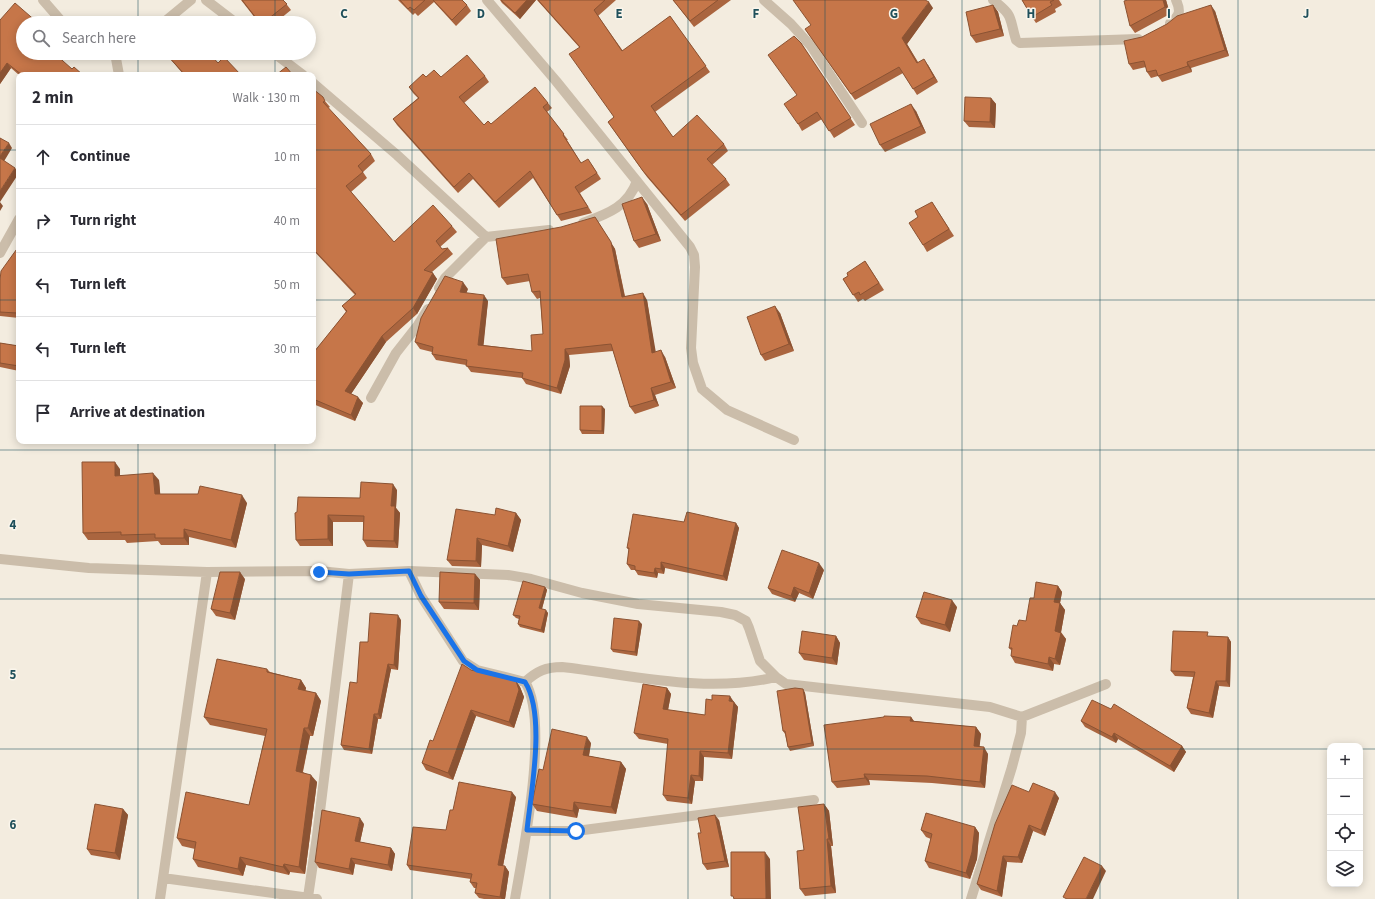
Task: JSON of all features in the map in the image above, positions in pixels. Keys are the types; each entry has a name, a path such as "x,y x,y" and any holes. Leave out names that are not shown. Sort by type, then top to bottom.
{"street":[{"path":"43,0 58,16"},
{"path":"172,16 191,0"},
{"path":"206,0 227,16"},
{"path":"487,0 685,239 694,255 691,348 693,363 702,389 727,410 794,440"},
{"path":"764,0 791,24 811,46 862,124"},
{"path":"993,0 1008,12 1013,20 1016,40 1020,43 1134,40 1148,35"},
{"path":"1163,27 1179,15 1180,11 1176,0"},
{"path":"116,60 118,72"},
{"path":"283,60 298,72"},
{"path":"316,86 397,155 486,237"},
{"path":"576,224 602,216 621,205 632,195 637,181"},
{"path":"0,253 16,224"},
{"path":"371,398 396,353 418,325 445,278 486,237 556,228"},
{"path":"0,559 89,568 207,572 319,572 349,574 409,571 508,575 531,579 582,593 638,604 721,612 735,615 746,621 760,661 776,677 786,684 798,687 990,707 1022,717 1106,684"},
{"path":"409,571 421,596 464,661 477,670 525,682"},
{"path":"160,899 207,572"},
{"path":"164,878 315,899 317,836 349,574"},
{"path":"525,682 534,673 547,667 570,668 667,681 717,685 752,683 776,677"},
{"path":"515,899 527,830 536,744 532,697 525,682"},
{"path":"970,899 1021,733 1022,717"},
{"path":"527,830 576,831 814,800"}],"building":[{"path":"242,0 283,0 287,4 272,16 255,16"},
{"path":"400,0 425,0 414,10 410,7 408,9"},
{"path":"433,0 462,0 467,5 452,20"},
{"path":"501,0 527,0 515,13"},
{"path":"538,0 605,0 594,10 622,51 670,16 706,66 651,106 673,137 697,115 724,144 707,159 726,179 681,215 643,171 608,122 614,117 569,54 580,47"},
{"path":"673,0 718,0 690,21"},
{"path":"793,0 925,0 929,2 902,38 917,63 924,59 934,77 913,89 899,67 851,94 805,29 811,25"},
{"path":"1022,0 1054,0 1050,2 1052,5 1032,17"},
{"path":"1163,0 1165,7 1130,26 1124,1"},
{"path":"15,3 30,16 16,16 16,60 62,60 72,69 74,67 80,72 18,72 7,63 0,73 0,20"},
{"path":"993,5 1000,29 971,36 966,12"},
{"path":"1211,5 1225,50 1187,62 1188,66 1158,76 1156,70 1147,72 1144,61 1129,64 1124,41 1142,37 1167,24 1177,16"},
{"path":"794,36 801,43 851,118 829,131 817,112 798,124 784,104 797,95 768,55"},
{"path":"467,55 485,76 459,97 484,125 488,121 491,124 535,87 548,103 543,107 564,134 563,135 581,163 588,159 597,173 575,187 588,207 557,215 530,171 495,202 469,173 454,187 393,119 419,98 409,87 423,74 426,77 434,70 441,77"},
{"path":"172,60 215,60 218,63 221,60 227,60 238,72 182,72"},
{"path":"286,67 290,72 280,72"},
{"path":"316,91 323,97 325,101 323,102 371,154 358,166 363,172 346,186 394,242 433,205 452,226 436,241 442,249 448,248 424,270 433,273 413,308 382,336 345,391 358,397 351,415 316,400 316,350 347,311 342,306 356,294 316,252"},
{"path":"965,97 991,98 990,122 964,121"},
{"path":"911,104 921,126 880,145 870,124"},
{"path":"0,138 9,143 0,156"},
{"path":"0,158 15,168 0,191"},
{"path":"642,197 656,234 634,241 622,204"},
{"path":"932,202 949,229 923,245 909,223 918,217 915,211"},
{"path":"595,217 611,242 622,297 643,293 652,353 661,350 671,382 651,388 654,400 630,407 611,344 565,349 565,360 557,388 522,378 523,373 466,366 467,360 432,354 433,347 415,342 421,318 445,276 463,282 460,292 484,295 478,345 532,351 531,335 543,334 540,291 532,292 528,274 502,278 496,239 561,227"},
{"path":"16,250 16,313 0,312 1,271"},
{"path":"865,261 879,283 860,295 859,292 853,295 843,279 848,276 847,273"},
{"path":"775,306 789,344 761,355 747,317"},
{"path":"0,343 16,346 16,366 0,363"},
{"path":"580,406 602,406 602,431 580,430"},
{"path":"82,462 115,462 115,476 153,473 155,494 198,494 200,486 242,495 231,540 184,529 184,538 155,538 155,534 121,535 121,532 83,533"},
{"path":"361,482 393,484 391,506 395,506 394,541 363,540 364,516 328,515 328,539 296,540 295,513 297,512 298,497 360,498"},
{"path":"496,508 516,513 508,546 477,538 476,561 447,560 456,509 495,515"},
{"path":"687,512 736,523 723,576 661,562 661,569 655,568 654,573 635,570 635,566 627,564 629,548 627,548 633,514 684,522"},
{"path":"782,550 819,563 809,593 794,587 791,596 768,588"},
{"path":"220,572 240,572 230,613 211,609"},
{"path":"440,572 475,574 474,603 439,602"},
{"path":"523,581 545,587 539,608 546,610 541,630 518,624 520,616 513,615"},
{"path":"1036,582 1058,586 1054,602 1060,603 1055,631 1061,633 1055,659 1049,657 1048,664 1011,656 1012,648 1009,648 1013,625 1017,626 1019,620 1026,621 1030,598 1034,598"},
{"path":"924,592 952,600 945,625 916,617"},
{"path":"370,613 398,615 394,665 388,664 378,714 374,714 369,749 341,745 350,682 357,683 360,642 368,642"},
{"path":"614,618 639,621 635,652 611,649"},
{"path":"802,631 836,636 832,658 799,653"},
{"path":"1173,631 1208,632 1207,636 1228,637 1226,681 1216,681 1209,713 1187,708 1195,672 1171,671"},
{"path":"217,659 267,669 267,672 301,680 298,689 316,693 308,728 304,728 296,771 311,775 299,867 284,864 283,867 240,857 238,869 193,859 196,842 177,838 186,792 249,805 267,729 204,717"},
{"path":"462,664 471,670 516,681 519,690 509,722 471,710 448,773 422,763 430,740 433,741"},
{"path":"643,684 667,688 663,709 705,715 706,699 712,700 712,695 730,696 729,701 734,702 728,753 700,751 699,776 691,775 688,798 663,795 668,739 634,733"},
{"path":"795,688 803,689 812,743 788,747 785,731 783,731 777,691"},
{"path":"1092,700 1111,709 1114,704 1182,746 1170,766 1114,733 1112,737 1081,721"},
{"path":"884,716 911,717 910,721 976,727 974,746 984,747 980,782 927,776 864,774 865,778 832,782 824,725"},
{"path":"552,729 587,737 583,755 621,762 611,807 574,802 573,811 532,804 539,769 543,770"},
{"path":"459,782 512,792 498,865 505,866 500,897 475,893 477,883 470,882 472,874 407,865 413,827 446,830 450,810 453,810"},
{"path":"1033,783 1055,792 1041,830 1029,825 1018,857 1003,856 997,891 977,884 995,824 1012,785 1029,792"},
{"path":"95,804 123,809 115,853 87,849"},
{"path":"824,804 829,839 827,839 831,886 800,889 797,851 804,850 798,807"},
{"path":"322,810 360,818 355,841 391,848 388,865 351,858 349,869 315,862"},
{"path":"926,813 975,827 972,852 966,873 925,861 932,834 921,830"},
{"path":"715,815 725,861 703,864 698,833 701,833 698,818"},
{"path":"731,852 765,852 766,899 734,899 733,896 731,896"},
{"path":"1084,857 1102,866 1086,899 1067,899 1063,897"}],"route":[{"path":"319,572 349,574 409,571 421,596 468,666 477,670 514,678 525,682 532,697 536,744 527,830 576,831"}]}
